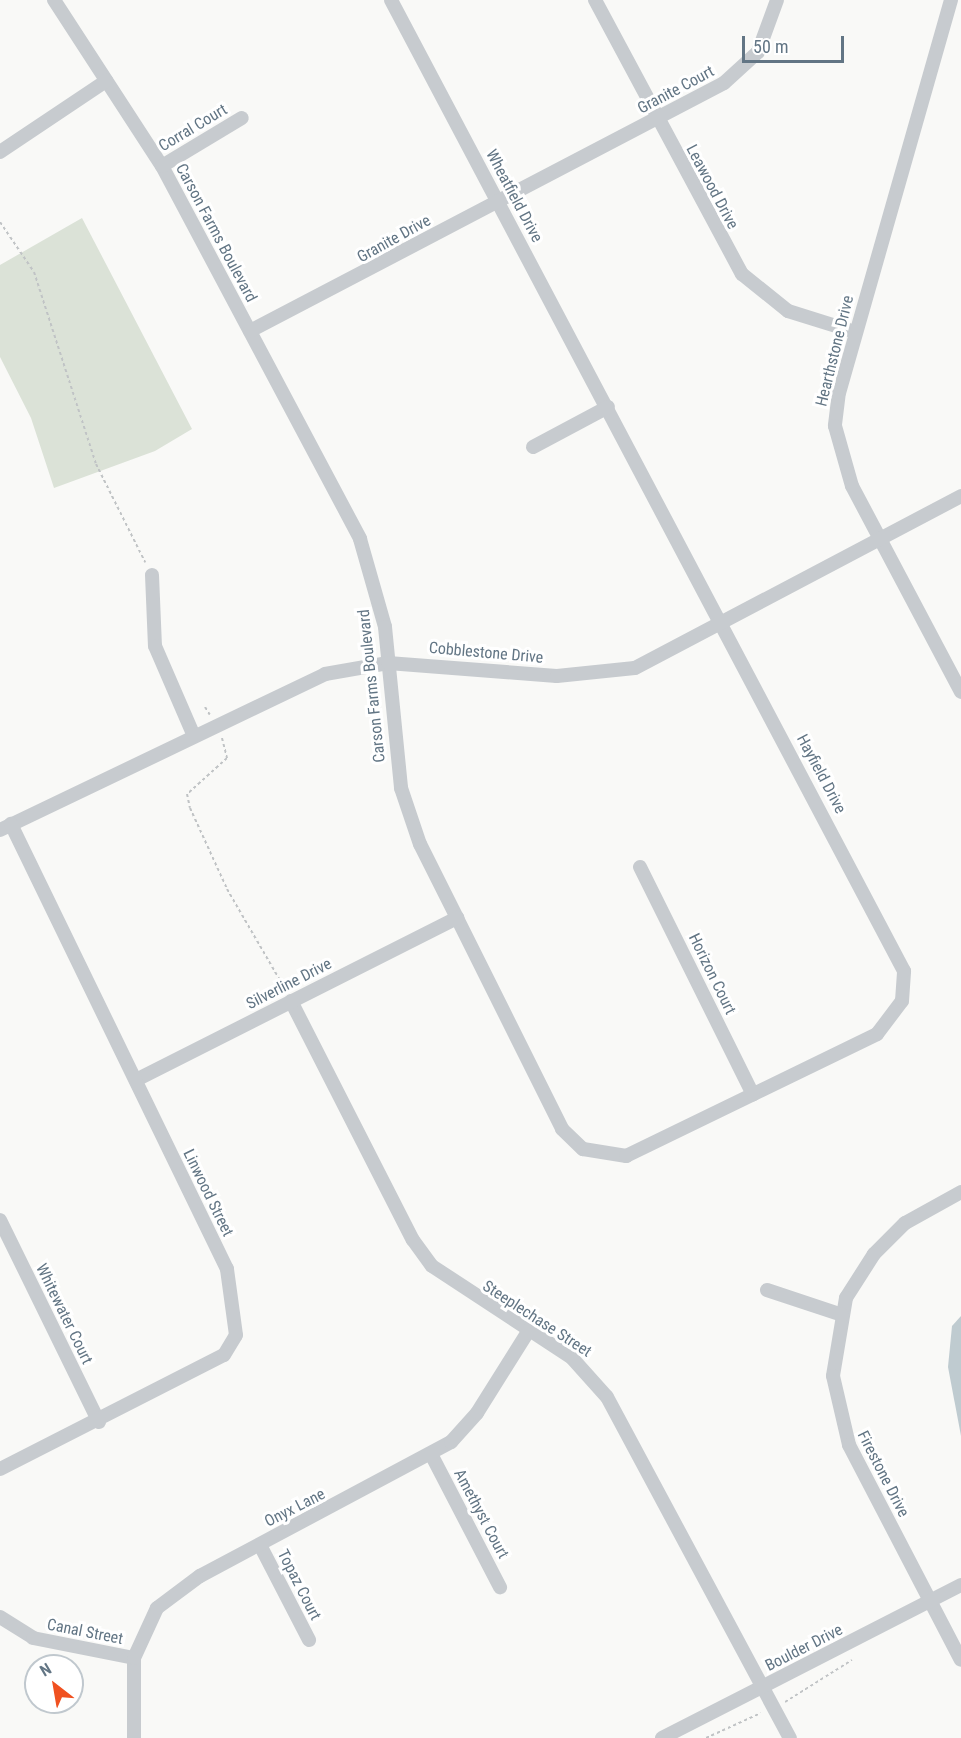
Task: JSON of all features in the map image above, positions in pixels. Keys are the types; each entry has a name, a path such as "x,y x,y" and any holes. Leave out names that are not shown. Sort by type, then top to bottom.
{"street":[{"name":"Carson Farms Boulevard","path":"54,0 162,166 360,539 379,595 401,788 420,844 562,1129 583,1149 626,1156 753,1095"},
{"name":"Wheatfield Drive","path":"391,0 608,407"},
{"name":"Leawood Drive","path":"595,0 730,255 754,287 788,311 855,332"},
{"name":"Granite Court","path":"552,174 658,119 743,70 766,38 777,0"},
{"name":"Hearthstone Drive","path":"951,0 836,403 837,448 881,542 961,692"},
{"path":"0,152 106,81"},
{"name":"Corral Court","path":"162,166 242,118"},
{"name":"Granite Drive","path":"249,331 552,174"},
{"path":"533,447 608,407"},
{"name":"Hayfield Drive","path":"608,407 904,971 902,1001 877,1034 753,1095"},
{"name":"Cobblestone Drive","path":"5,827 293,685 388,663 556,676 609,674 663,657 881,542 961,496"},
{"path":"152,575 155,646 193,734"},
{"name":"Linwood Street","path":"0,1469 99,1422 224,1355 236,1335 227,1269 136,1080 5,827"},
{"name":"Horizon Court","path":"640,867 753,1095"},
{"name":"Silverline Drive","path":"136,1080 457,918"},
{"name":"Steeplechase Street","path":"291,1001 413,1240 453,1284 572,1358 607,1397 790,1738"},
{"name":"Firestone Drive","path":"961,1192 889,1237 855,1282 842,1315 833,1376 841,1424 961,1660"},
{"name":"Whitewater Court","path":"0,1220 99,1422"},
{"path":"767,1290 842,1315"},
{"name":"Onyx Lane","path":"135,1738 134,1658 157,1608 200,1576 432,1456 477,1413 529,1330"},
{"name":"Amethyst Court","path":"432,1456 500,1587"},
{"name":"Topaz Court","path":"260,1545 309,1640"},
{"name":"Boulder Drive","path":"662,1738 764,1688 961,1585"},
{"name":"Canal Street","path":"0,1617 33,1638 134,1658"}],"path":[{"path":"0,222 34,272 96,464 152,575"},
{"path":"205,707 214,723 227,758 187,794 190,808 226,889 291,1001"}],"shaded area":[{"path":"82,218 192,429 155,451 54,488 31,418 0,357 0,265"},
{"path":"961,1316 961,1436 948,1367 952,1326"}]}
